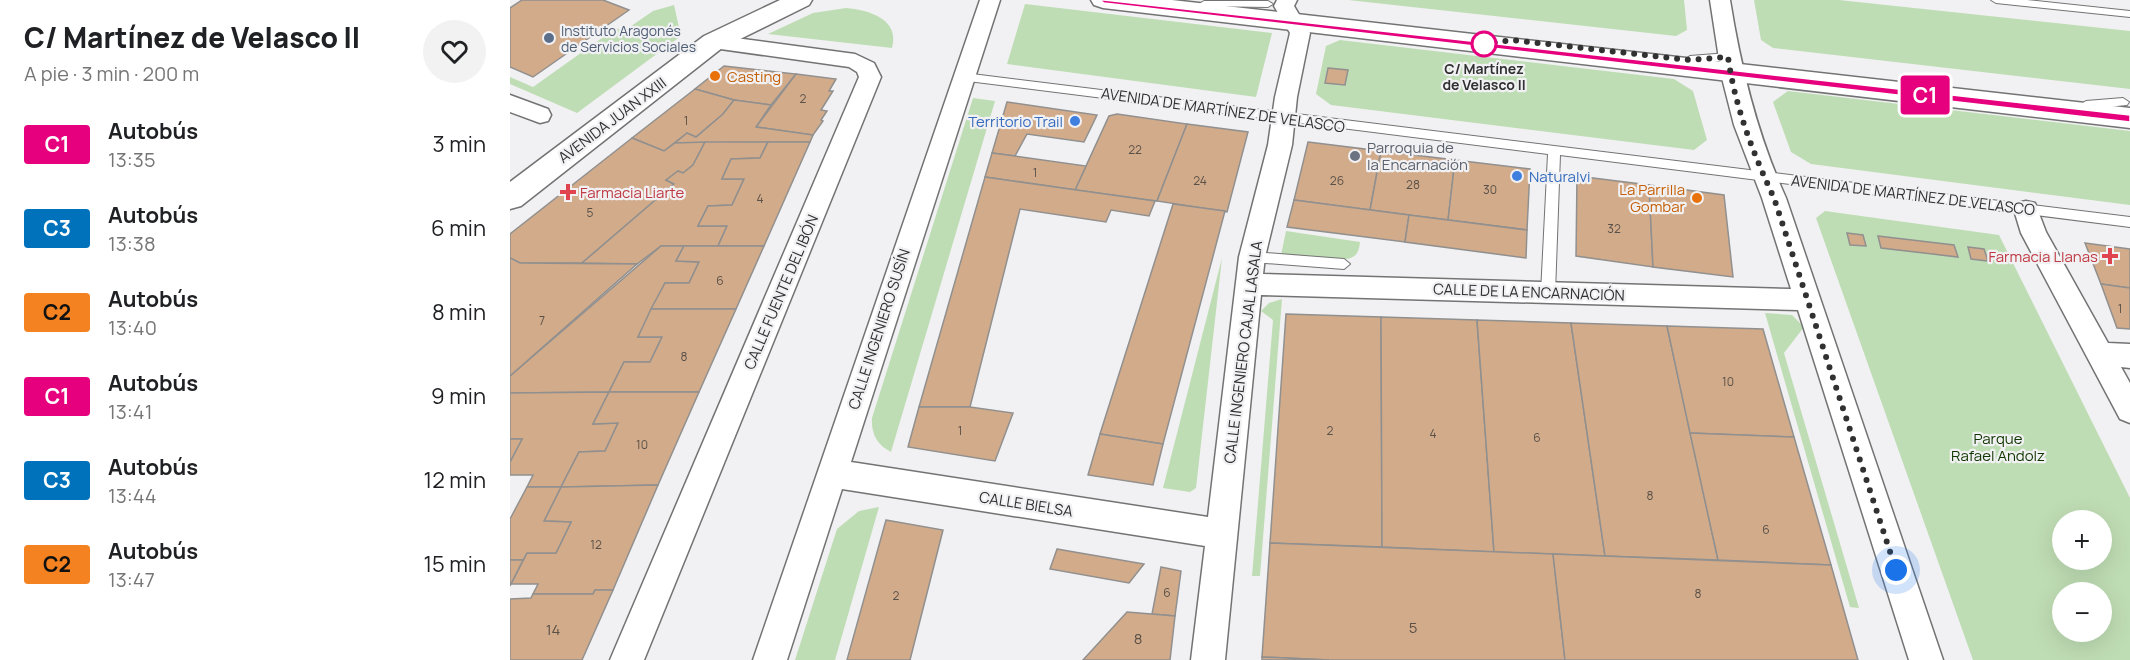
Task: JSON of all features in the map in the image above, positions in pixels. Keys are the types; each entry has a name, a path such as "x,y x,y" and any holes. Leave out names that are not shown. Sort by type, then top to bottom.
{"highway":[{"name":"AVENIDA JUAN XXIII","path":"510,198 713,42 755,6 791,0"},
{"name":"AVENIDA JUAN XXIII","path":"755,6 800,0"},
{"path":"1103,0 1284,9 1392,33 1730,65 2128,108"},
{"path":"1231,0 1284,9 1730,65"}],"street":[{"name":"CALLE INGENIERO SUSÍN","path":"771,660 990,0"},
{"path":"1720,0 1734,90 1755,157 1774,198 1926,660"},
{"name":"CALLE INGENIERO CAJAL LASALA","path":"1208,660 1251,271 1280,145 1283,117 1300,33 1284,9"},
{"name":"CALLE FUENTE DEL IBÓN","path":"627,660 870,77 866,68 855,61 713,42"},
{"path":"510,103 540,115"},
{"path":"2026,210 2034,233 2130,410"},
{"name":"CALLE DE LA ENCARNACIÓN","path":"1251,271 1548,293 1808,300"},
{"path":"2101,354 2130,356"},
{"name":"CALLE BIELSA","path":"831,474 1222,534"}],"lane":[{"path":"1165,0 1215,6 1284,9"},
{"path":"1996,0 2130,14"},
{"name":"AVENIDA DE MARTÍNEZ DE VELASCO","path":"964,77 2130,222"},
{"path":"1548,293 1554,152"},
{"path":"1251,271 1344,264"}],"green space":[{"path":"1348,0 1684,0 1687,30 1676,36"},
{"path":"1754,0 1839,0 2130,31 2130,89 1773,48 1761,40"},
{"path":"1025,4 1272,33 1256,97 1007,64"},
{"path":"674,5 681,36 577,113 510,84 510,77 533,87 616,28 624,31 653,11"},
{"path":"846,8 873,14 887,23 893,38 892,48 768,34 813,13"},
{"path":"1340,40 1674,79 1693,91 1707,140 1694,150 1331,105 1316,94 1326,46"},
{"path":"1788,91 2130,131 2130,205 1811,164 1791,152 1773,102"},
{"path":"973,98 995,101 891,452 876,438 872,418"},
{"name":"Parque Rafael Andolz","path":"1825,211 1999,235 2130,498 2130,660 1973,660 1816,218"},
{"path":"1286,231 1360,242 1359,248 1355,255 1347,259 1281,255"},
{"path":"1222,258 1196,488 1190,492 1163,488"},
{"path":"1282,299 1260,576 1252,576 1273,320 1261,311 1269,303"},
{"path":"1765,313 1792,315 1804,327 1784,353 1859,608 1850,607"},
{"path":"879,507 835,660 795,660 837,529 859,511"}],"building":[{"name":"Instituto Aragonés de Servicios Sociales","path":"522,0 603,0 629,10 533,77 510,67 510,8"},
{"path":"724,66 796,74 771,105 734,100 695,89"},
{"path":"1328,68 1348,70 1345,85 1325,83"},
{"path":"796,74 836,79 829,91 833,91 821,110 827,111 821,120 823,121 813,135 756,127"},
{"path":"695,89 734,100 723,114 696,137 687,133 664,151 632,138"},
{"path":"734,100 771,105 756,127 813,135 810,142 675,143 687,133 696,137 723,114"},
{"path":"1007,102 1097,115 1084,142 1027,134 1015,156 992,153"},
{"path":"1117,114 1187,124 1157,201 1075,190 1109,116"},
{"path":"1187,124 1248,132 1227,212 1157,201"},
{"path":"632,138 664,151 675,143 705,142 693,165 683,173 678,171 666,180 674,184 582,263 520,263 510,258 510,234"},
{"path":"705,142 768,142 760,158 731,159 722,179 744,179 732,205 708,206 698,226 727,226 718,246 661,246 637,264 582,263 674,184 666,180 678,171 683,173 693,165"},
{"path":"768,142 810,142 764,246 718,246 727,226 698,226 708,206 732,205 744,179 722,179 731,159 760,158"},
{"path":"1308,142 1381,151 1370,210 1294,200"},
{"path":"1381,151 1455,160 1448,220 1370,210"},
{"path":"992,153 1086,166 1075,190 985,177"},
{"path":"1455,160 1530,169 1527,230 1448,220"},
{"path":"1577,176 1649,185 1653,267 1576,256"},
{"path":"985,177 1155,201 1149,216 1111,210 1106,222 1020,209 970,407 919,407"},
{"path":"1649,185 1724,195 1733,277 1653,267"},
{"path":"1294,200 1409,215 1405,242 1287,227"},
{"path":"1173,204 1225,211 1163,444 1100,434"},
{"path":"1409,215 1527,230 1526,258 1405,242"},
{"path":"1847,233 1863,235 1866,246 1850,245"},
{"path":"1878,236 1954,245 1958,257 1881,248"},
{"path":"2085,243 2130,249 2130,288 2101,284"},
{"path":"661,246 684,246 676,261 699,262 689,283 665,283 638,337 662,337 650,362 624,362 609,392 510,393 510,376"},
{"path":"684,246 764,246 736,309 651,309 665,283 689,283 699,262 676,261"},
{"path":"1968,247 1984,249 1988,261 1971,259"},
{"path":"510,258 520,263 637,264 510,376"},
{"path":"2101,284 2130,288 2130,329 2117,328"},
{"path":"651,309 736,309 699,392 609,392 624,362 650,362 662,337 638,337"},
{"path":"1286,314 1381,317 1382,547 1270,543"},
{"path":"1381,317 1477,320 1494,552 1382,547"},
{"path":"1477,320 1571,323 1605,556 1494,552"},
{"path":"1571,323 1667,326 1718,560 1605,556"},
{"path":"1667,326 1763,329 1794,437 1690,433"},
{"path":"609,392 593,424 618,423 605,451 579,452 561,487 527,487 533,475 510,475 510,462 522,439 510,439 510,393"},
{"path":"609,392 699,392 658,485 561,487 579,452 605,451 618,423 593,424"},
{"path":"919,407 970,407 1013,413 995,461 908,447"},
{"path":"1690,433 1794,437 1831,565 1718,560"},
{"path":"1100,434 1163,444 1153,485 1088,475"},
{"path":"510,439 522,439 510,462"},
{"path":"658,485 613,590 595,590 593,594 533,594 538,584 511,584 527,553 556,553 571,522 544,521 561,487"},
{"path":"527,487 561,487 544,521 571,522 556,553 527,553 523,560 510,560 510,519"},
{"path":"886,520 943,530 910,660 847,660"},
{"path":"1270,543 1553,554 1565,660 1329,660 1262,657"},
{"path":"1057,549 1144,564 1129,583 1050,569"},
{"path":"1553,554 1831,565 1858,660 1565,660"},
{"path":"510,560 523,560 510,586"},
{"path":"1161,567 1181,571 1175,616 1152,614"},
{"path":"595,590 613,590 582,660 510,660 510,599 531,598 533,594 593,594"},
{"path":"1127,612 1175,616 1170,660 1083,660"},
{"path":"1262,657 1329,660 1262,660"}],"bus line":[{"name":"C1","path":"1104,0 2130,118"}],"place":[{"name":"Instituto Aragonés de Servicios Sociales","path":"549,38"},
{"name":"C/ Martínez de Velasco II","path":"1484,44"},
{"name":"Casting","path":"715,76"},
{"name":"Territorio Trail","path":"1075,121"},
{"name":"Parroquia de la Encarnación","path":"1355,156"},
{"name":"Naturalvi","path":"1517,176"},
{"name":"Farmacia Liarte","path":"568,192"},
{"name":"La Parrilla Gombar","path":"1697,198"},
{"name":"Farmacia Llanas","path":"2110,256"}],"route":[{"path":"1484,44 1512,40 1689,60 1716,60 1728,57 1734,90 1755,157 1774,198 1896,570"}]}
